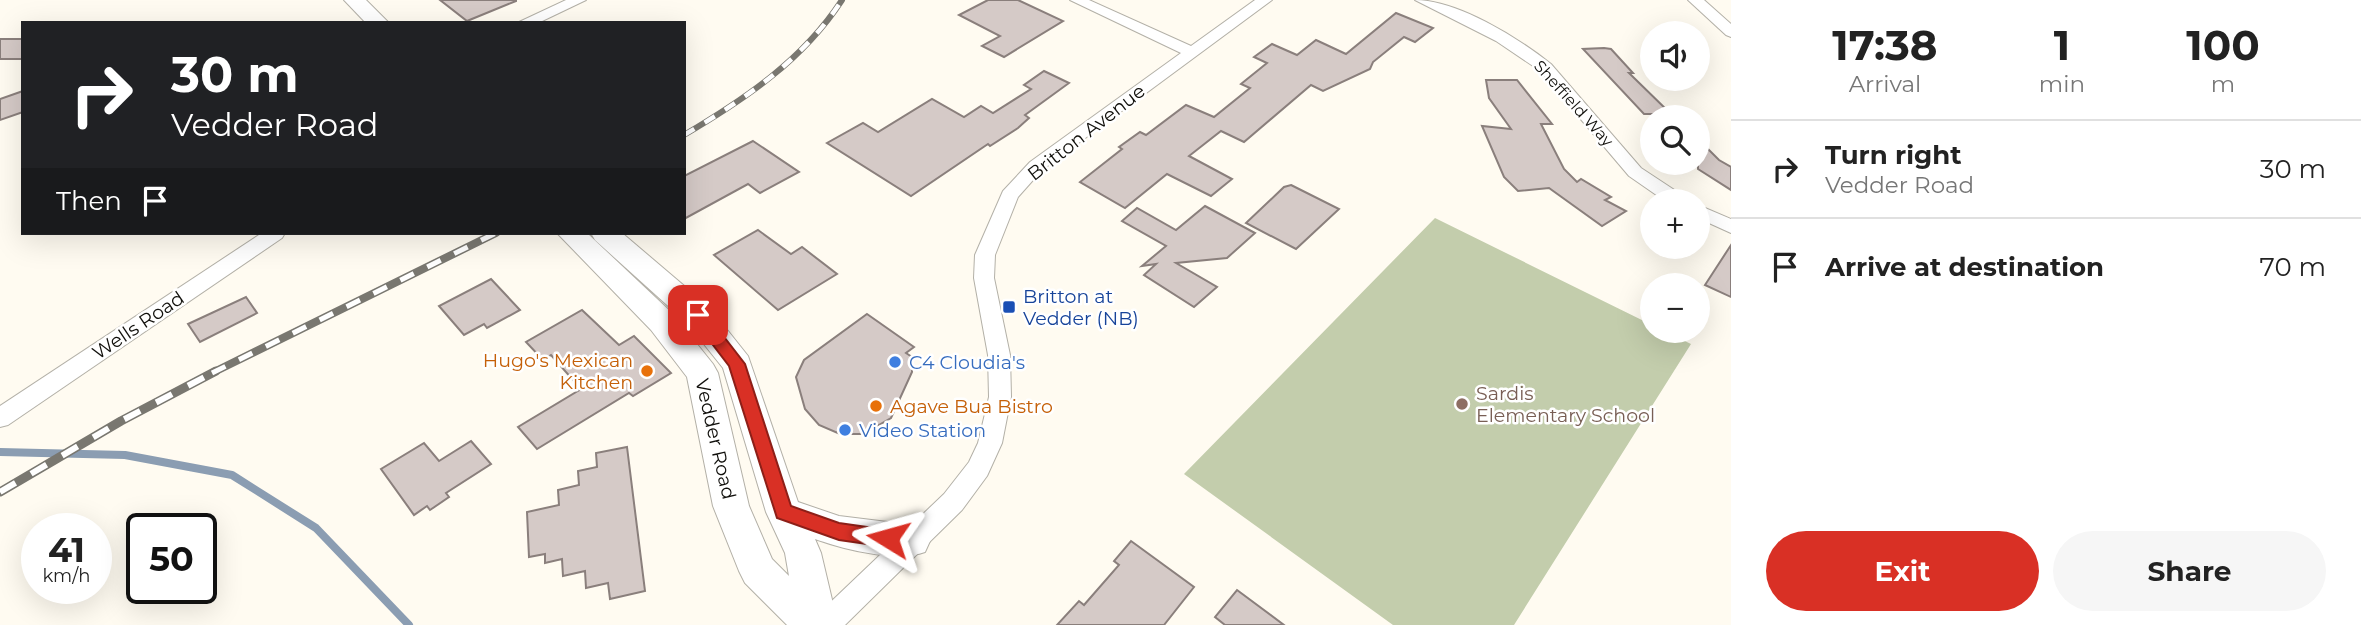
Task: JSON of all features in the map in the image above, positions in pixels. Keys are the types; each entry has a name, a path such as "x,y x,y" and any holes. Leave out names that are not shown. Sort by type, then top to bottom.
{"main road":[{"path":"333,0 354,21"},
{"path":"354,0 376,21"},
{"name":"Vedder Road","path":"573,235 662,322 702,373 731,506 758,571 816,625"},
{"name":"Vedder Road","path":"607,235 698,315 737,364 783,512 803,553 816,625"},
{"path":"783,512 839,532 912,541"}],"street":[{"path":"529,21 579,0"},
{"path":"1077,0 1192,52"},
{"name":"Britton Avenue","path":"826,625 953,502 978,469 990,443 1000,397 999,355 984,278 985,255 1010,195 1036,166 1265,0"},
{"name":"Sheffield Way","path":"1422,0 1531,54 1545,66 1635,172 1660,189"},
{"path":"1695,0 1731,32"},
{"path":"1710,217 1731,227"},
{"name":"Wells Road","path":"0,418 272,235"}],"green space":[{"name":"Sardis Elementary School","path":"1435,218 1640,319 1640,343 1691,344 1514,625 1393,625 1184,474"}],"building":[{"path":"440,0 516,0 516,1 467,21"},
{"path":"988,0 1018,0 1063,21 1004,57 982,46 1000,36 959,15"},
{"path":"1396,13 1433,28 1415,42 1404,37 1373,62 1370,69 1323,91 1311,85 1244,142 1221,131 1189,156 1232,179 1211,196 1167,174 1125,208 1080,182 1122,149 1119,147 1140,132 1146,135 1186,105 1214,117 1250,88 1241,84 1267,63 1254,57 1272,44 1297,55 1316,40 1346,54"},
{"path":"0,39 21,39 21,59 0,59"},
{"path":"1583,49 1611,49 1633,73 1629,73 1640,84 1640,91 1647,91 1662,105 1640,105 1640,110"},
{"path":"1044,71 1069,83 1025,115 1029,118 1018,128 990,146 988,144 911,196 827,143 863,123 878,132 932,99 964,117 981,106 993,113 1031,89 1024,85"},
{"path":"1486,80 1517,80 1552,124 1541,124 1564,169 1577,182 1581,179 1611,197 1605,200 1626,211 1602,226 1549,188 1518,191 1504,177 1482,126 1511,129 1489,98"},
{"path":"21,92 21,113 0,120 0,99"},
{"path":"753,141 799,172 760,193 748,184 686,218 686,175"},
{"path":"1710,151 1731,167 1731,190 1707,175 1710,175"},
{"path":"1291,185 1339,209 1296,249 1246,223 1284,187"},
{"path":"1205,206 1255,233 1227,258 1176,263 1217,287 1194,307 1144,275 1156,264 1142,266 1166,246 1122,221 1137,208 1176,230"},
{"path":"758,230 791,254 802,247 837,274 778,310 714,255"},
{"path":"1731,245 1731,297 1710,287 1710,277"},
{"path":"491,279 520,310 487,328 484,324 464,335 439,306"},
{"path":"246,297 257,313 200,342 188,324"},
{"path":"582,310 619,345 634,336 671,373 633,396 629,393 537,449 518,427 581,389 551,355 543,360 526,342"},
{"path":"867,314 914,347 906,353 912,357 912,372 891,418 863,434 840,434 819,425 805,409 796,377 804,360"},
{"path":"471,441 491,464 446,493 449,497 430,510 427,506 414,515 381,469 424,443 439,461"},
{"path":"627,447 645,591 610,599 608,583 586,588 585,571 563,576 562,559 545,563 545,554 529,557 527,512 559,505 558,490 579,485 578,471 597,467 596,453"},
{"path":"1131,541 1194,587 1164,625 1057,625 1079,601 1084,605 1119,565 1114,561"},
{"path":"1237,590 1284,625 1225,625 1215,617"}],"waterway":[{"path":"0,452 125,455 232,475 316,528 409,625"}],"railway":[{"path":"686,134 751,92 791,60 827,22 842,0"},
{"path":"215,371 492,235"},
{"path":"0,492 121,421 215,371"}],"place":[{"name":"Britton at Vedder (NB)","path":"1009,307"},
{"name":"C4 Cloudia's","path":"895,362"},
{"name":"Hugo's Mexican Kitchen","path":"647,371"},
{"name":"Sardis Elementary School","path":"1462,404"},
{"name":"Agave Bua Bistro","path":"876,406"},
{"name":"Video Station","path":"845,430"}],"route":[{"path":"698,315 737,364 783,512 839,532 888,538"}]}
